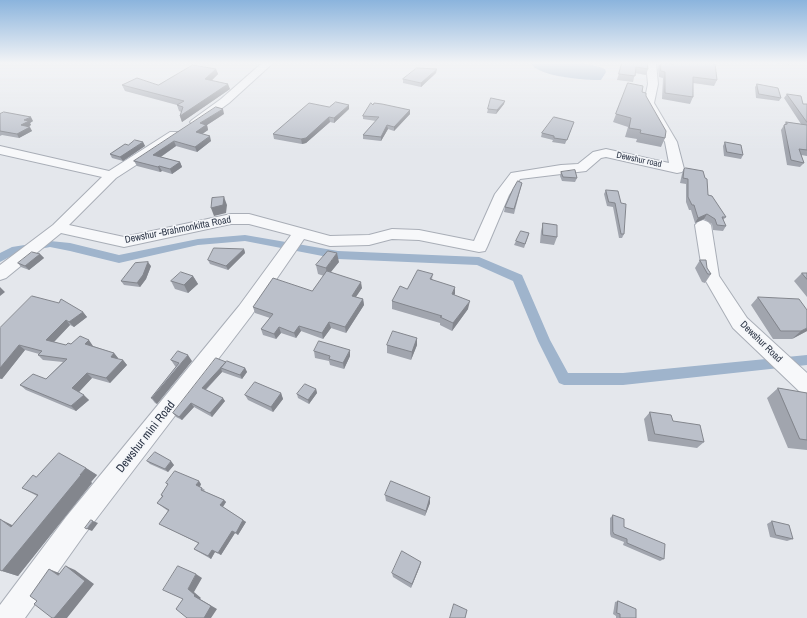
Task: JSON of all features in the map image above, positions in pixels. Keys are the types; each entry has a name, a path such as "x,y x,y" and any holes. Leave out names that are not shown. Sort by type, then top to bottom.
{"street":[{"path":"0,274 58,228 111,175 199,119 235,92"},
{"name":"Dewshur road","path":"502,194 516,176 561,169 581,168 597,155 606,154 676,169 671,142 649,103 651,92"},
{"path":"0,150 111,175"},
{"name":"Dewshur -Brahmonkitta Road","path":"58,228 124,242 231,219 249,219 330,241 369,240 392,234 419,235 479,247 502,194"},
{"name":"Dewshur Road","path":"703,225 711,276 740,324 807,386"},
{"name":"Dewshur mini Road","path":"8,618 75,526 245,310 301,233"}],"building":[{"path":"149,92 216,92 180,116 183,107 177,105 184,101"},
{"path":"625,92 646,93 646,96 666,131 665,138 640,133 641,130 629,128 631,118 616,114"},
{"path":"693,92 693,97 665,93"},
{"path":"759,92 779,92 781,98 759,94"},
{"path":"787,94 801,96 803,104 807,104 807,122"},
{"path":"491,98 505,101 497,110 488,109"},
{"path":"336,102 349,105 334,118 329,117 306,138 301,139 273,134 309,103 329,107"},
{"path":"371,103 373,105 374,103 382,104 410,110 394,127 387,125 381,137 363,135 379,117 363,116"},
{"path":"216,107 223,109 200,123 206,125 196,132 210,136 195,147 174,141 153,155 180,162 170,169 134,161"},
{"path":"4,112 31,117 24,120 29,121 21,125 30,127 17,134 0,131 0,114"},
{"path":"554,117 574,122 567,140 554,138 554,136 542,133"},
{"path":"786,122 807,125 807,150 799,149 804,163 791,160 784,125 787,124"},
{"path":"135,140 143,142 120,157 110,154 125,144 128,145"},
{"path":"725,142 741,145 743,155 727,152"},
{"path":"686,168 703,171 705,178 707,179 708,195 712,196 726,217 722,217 726,226 717,225 715,219 707,214 698,218 694,205 692,205 688,197 688,179 683,178 684,169"},
{"path":"575,170 577,178 563,177 561,172"},
{"path":"518,181 522,183 514,209 505,207 513,189"},
{"path":"606,190 618,191 621,203 626,204 624,234 621,234 615,203 609,202"},
{"path":"224,197 223,205 211,208 212,198"},
{"path":"543,223 557,225 557,237 543,235"},
{"path":"521,231 529,233 525,244 516,241"},
{"path":"214,248 244,249 226,266 208,260"},
{"path":"328,251 337,253 326,268 316,265"},
{"path":"32,252 40,254 25,266 18,263"},
{"path":"700,260 706,260 707,268 711,274 708,274"},
{"path":"148,262 143,275 137,283 121,281 135,263"},
{"path":"418,270 433,274 430,279 455,287 452,294 470,301 453,323 440,317 442,316 392,301 400,286 407,289"},
{"path":"327,271 361,282 352,296 363,299 345,327 329,322 322,333 299,326 294,333 279,327 274,334 261,329 273,314 253,307 273,278 312,291"},
{"path":"181,272 193,276 184,285 171,281"},
{"path":"802,273 807,273 807,279"},
{"path":"32,296 59,303 61,299 83,312 69,322 66,320 46,340 66,345 68,343 71,344 80,336 89,340 85,344 114,353 111,357 123,360 106,378 87,373 72,388 84,395 71,406 20,385 33,374 46,379 67,359 38,355 42,351 19,345 0,368 0,328"},
{"path":"758,297 799,299 807,310 807,328 801,331 781,331"},
{"path":"393,331 417,338 412,352 387,345"},
{"path":"319,341 350,350 343,363 329,359 330,356 314,351"},
{"path":"178,351 188,355 151,398 179,363 171,360"},
{"path":"216,358 226,362 202,388 223,398 210,413 191,403 179,417 173,413"},
{"path":"227,361 245,368 240,375 221,368"},
{"path":"255,382 281,393 271,407 245,395"},
{"path":"305,384 316,389 308,400 297,394"},
{"path":"778,388 807,393 807,440 800,439"},
{"path":"650,412 671,415 673,421 700,425 704,442 655,434"},
{"path":"155,452 171,461 165,469 147,461"},
{"path":"59,453 86,468 2,571 0,570 0,519 11,527 38,495 22,488 33,475 36,477"},
{"path":"175,471 199,481 196,485 202,488 201,490 224,500 220,505 243,520 236,533 232,531 218,553 212,550 208,556 194,549 199,543 159,524 169,510 157,503 163,496 161,495 168,484 166,483"},
{"path":"391,481 430,497 426,511 385,495"},
{"path":"613,515 624,519 624,527 665,544 664,559 627,543 627,539 614,534"},
{"path":"91,520 93,521 87,529 85,528"},
{"path":"772,521 789,525 793,539 776,535"},
{"path":"402,551 421,562 412,584 392,573"},
{"path":"66,566 85,581 54,618 52,618 34,604 37,601 30,596 49,569 58,575"},
{"path":"178,566 196,574 188,589 195,595 194,596 211,606 204,618 187,618 176,609 183,599 163,590"},
{"path":"618,601 636,609 636,618 620,618 620,614 617,613"},
{"path":"454,604 467,610 465,618 450,618"}],"waterway":[{"path":"0,258 12,251 50,244 70,247 119,259 198,242 245,238 338,255 479,261 518,278 544,341 564,379 623,379 807,360"}]}
